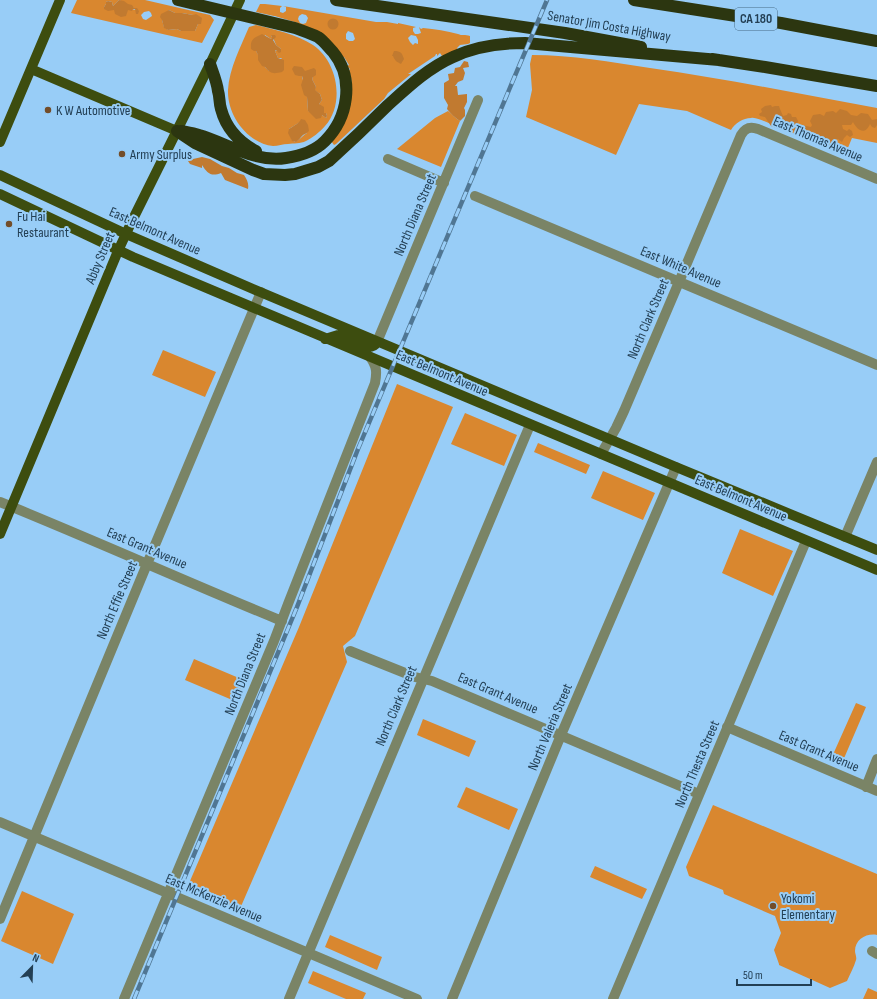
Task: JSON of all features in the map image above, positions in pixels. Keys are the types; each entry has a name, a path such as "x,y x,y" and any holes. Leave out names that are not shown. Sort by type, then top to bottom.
{"highway":[{"path":"177,131 198,134 263,158 284,159 305,153 324,142 339,121 346,98 345,76 341,66 336,56 319,38 307,32 272,22 178,0"},
{"name":"Senator Jim Costa Highway","path":"336,0 565,33 877,86"},
{"name":"CA 180","path":"634,0 877,40"},
{"path":"177,131 195,144 253,170 264,174 295,174 318,167 329,160 406,89 439,64 454,56 479,48 525,43 719,60"},
{"path":"210,64 218,90 221,109 229,128 243,144 262,155 275,159"}],"main road":[{"path":"0,142 60,0"},
{"name":"Abby Street","path":"0,534 118,251 240,0"},
{"path":"31,69 177,131"},
{"name":"East Belmont Avenue","path":"0,175 126,234 377,342 877,550"},
{"name":"East Belmont Avenue","path":"0,194 118,251 877,570"},
{"path":"325,339 338,334 368,347 375,346 377,342"}],"street":[{"name":"North Diana Street","path":"377,342 478,100"},
{"name":"East Thomas Avenue","path":"747,128 752,127 758,129 877,179"},
{"name":"North Clark Street","path":"601,454 616,428 740,135 747,128"},
{"path":"388,159 444,183"},
{"name":"East White Avenue","path":"475,196 877,365"},
{"name":"North Effie Street","path":"0,919 261,292"},
{"name":"North Diana Street","path":"124,999 274,641 375,383 376,367 370,358"},
{"name":"North Clark Street","path":"289,999 530,425"},
{"path":"845,537 877,462"},
{"name":"North Valeria Street","path":"452,999 561,735 676,467"},
{"name":"East Grant Avenue","path":"0,502 282,621"},
{"name":"North Thesta Street","path":"614,999 806,541"},
{"name":"East Grant Avenue","path":"350,650 415,677 432,681 699,794"},
{"name":"East Grant Avenue","path":"727,727 877,791"},
{"path":"866,787 877,759"},
{"name":"East McKenzie Avenue","path":"0,822 417,999"}],"shaded area":[{"path":"77,0 119,0 145,0 210,15 214,20 202,43 71,13","holes":["119,0 139,11 133,9 110,9 104,7 108,1 112,2 113,6","169,10 175,13 193,15 198,24 195,31 181,31 177,29 168,30 164,27 162,20","149,11 152,16 146,20 143,19 141,15 144,12"]},
{"path":"119,0 132,5 134,8 137,8 139,11 138,14 136,14 135,9 133,9 132,11 128,10 126,16 121,17 115,14 114,10 108,11 104,9 106,2 112,2 113,6"},
{"path":"260,4 282,6 280,8 280,12 283,13 286,11 286,7 283,6 376,22 398,23 416,27 413,28 415,34 421,33 419,27 421,29 432,29 468,35 470,36 470,43 460,45 457,48 458,50 442,56 440,53 437,56 436,54 408,74 411,74 388,93 384,99 334,145 331,141 352,91 350,69 347,66 349,65 344,57 298,23 256,12","holes":["302,14 306,15 308,18 306,23 303,24 300,23 298,19","348,31 353,33 355,39 353,41 349,41 346,39 346,34","411,35 416,36 418,44 415,43 413,45 408,38"]},
{"path":"169,10 175,13 196,14 202,18 201,24 198,24 195,31 181,31 177,29 168,30 164,28 160,17 161,14"},
{"path":"331,19 335,19 337,20 337,28 331,29 328,26 328,22"},
{"path":"256,25 286,33 306,41 322,52 333,72 337,95 331,117 316,135 306,141 275,146 264,144 247,134 235,118 229,99 229,82 236,58 249,27","holes":["265,35 271,39 273,38 271,36 272,35 276,45 281,49 275,51 278,58 282,58 269,71 256,51","302,76 313,77 312,79 316,87 314,90 320,94 322,100 319,104 324,113 326,113 326,118 322,115 308,111 307,97","300,122 307,133 295,142 292,140 289,129"]},
{"path":"262,34 271,39 271,35 275,35 276,37 273,40 281,49 281,52 279,53 276,50 275,51 278,58 284,60 284,70 282,72 272,73 262,66 258,60 256,51 251,49 253,39"},
{"path":"394,51 400,52 403,55 404,59 401,64 392,56"},
{"path":"532,55 591,59 678,72 877,108 877,143 852,138 845,155 756,118 742,120 731,130 687,111 639,104 616,155 526,117 532,90 530,64"},
{"path":"464,61 468,62 469,67 463,68 465,73 463,80 458,82 455,86 457,86 458,95 467,94 467,102 464,108 465,116 460,121 447,109 448,105 444,98 444,83 449,80 448,74 454,73 455,68 460,67"},
{"path":"294,66 302,67 305,71 314,68 316,70 316,75 312,79 316,87 315,90 320,94 322,100 319,104 324,107 324,113 326,113 327,116 326,118 322,115 321,118 316,119 308,111 307,97 304,95 301,85 303,79 302,76 295,75 292,69"},
{"path":"771,105 772,107 779,106 783,116 787,115 788,113 791,114 792,117 796,117 798,121 797,124 811,127 812,125 810,121 813,115 820,114 824,116 826,112 833,111 836,113 840,109 847,111 851,115 857,116 861,113 868,114 872,120 877,119 877,125 875,128 870,124 866,130 863,131 853,122 851,125 842,125 843,129 847,131 849,129 852,131 853,135 850,137 847,135 842,142 838,139 833,140 829,148 820,145 817,134 814,134 816,139 814,143 798,137 794,131 785,128 782,130 771,126 765,117 760,116 759,114 762,112 761,109 765,106"},
{"path":"448,111 460,121 441,167 397,149 435,118"},
{"path":"301,119 305,120 309,131 296,142 292,141 288,133 289,129 297,124"},
{"path":"202,157 210,159 222,166 244,175 248,183 248,189 225,180 221,173 215,175 210,174 202,165 202,168 190,164 188,161"},
{"path":"163,350 216,372 205,397 152,375"},
{"path":"397,384 453,407 355,636 343,646 347,662 239,911 187,888 299,627"},
{"path":"465,413 517,435 504,466 451,444"},
{"path":"538,443 590,465 586,474 534,452"},
{"path":"603,471 655,493 643,520 591,498"},
{"path":"740,529 793,551 773,596 722,573"},
{"path":"194,659 246,681 237,702 185,680"},
{"path":"856,703 866,707 842,763 831,759"},
{"path":"423,719 476,741 469,757 417,735"},
{"path":"466,787 518,809 509,830 457,807"},
{"path":"713,805 877,874 877,935 866,936 857,943 855,951 856,960 847,981 830,988 779,965 774,950 781,933 775,916 724,894 723,890 689,876 686,867"},
{"path":"595,866 647,889 642,899 590,877"},
{"path":"22,891 74,914 53,964 1,941"},
{"path":"330,935 382,957 377,970 325,947"},
{"path":"313,971 366,993 363,999 346,999 308,983"},
{"path":"868,988 877,992 877,999 863,999"}],"railway":[{"path":"134,999 297,607 358,449 547,0"}],"place":[{"name":"K W Automotive","path":"48,110"},
{"name":"Army Surplus","path":"122,154"},
{"name":"Fu Hai Restaurant","path":"9,224"},
{"name":"Yokomi Elementary","path":"773,906"}]}
